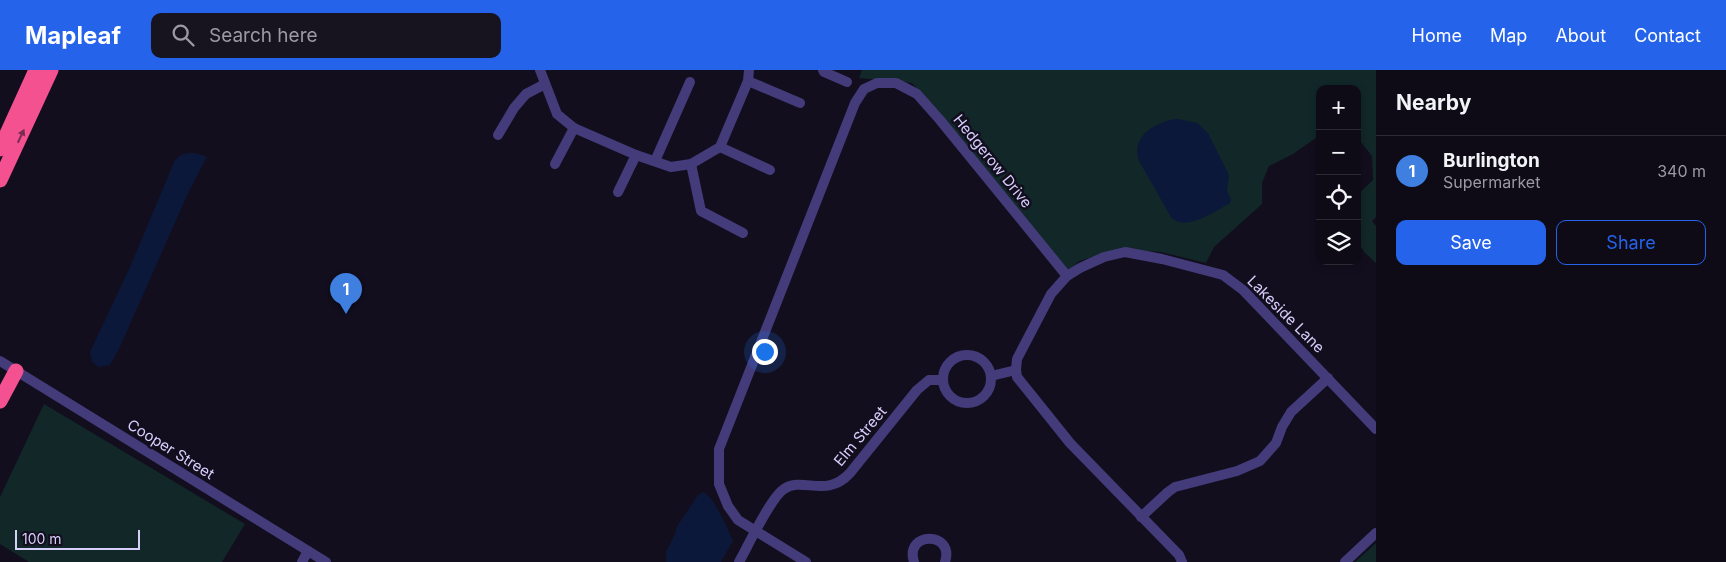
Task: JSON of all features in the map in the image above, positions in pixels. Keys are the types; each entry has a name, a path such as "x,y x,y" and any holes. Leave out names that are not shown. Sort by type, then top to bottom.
{"highway":[{"path":"1,144 36,70"},
{"path":"0,180 51,70"},
{"path":"0,401 16,371"}],"street":[{"path":"540,70 557,114 574,128 636,155 671,166 690,164 720,148 748,81 748,70"},
{"path":"823,70 847,82"},
{"path":"748,81 800,103"},
{"path":"655,161 690,82"},
{"name":"Hedgerow Drive","path":"806,562 738,520 728,506 719,484 719,449 855,103 864,89 877,82 896,83 917,94 1068,276"},
{"path":"498,135 514,108 526,94 545,84"},
{"path":"554,164 574,128"},
{"path":"720,148 770,170"},
{"path":"618,192 636,155"},
{"path":"690,164 701,211 743,233"},
{"name":"Lakeside Lane","path":"1068,276 1104,257 1124,252 1222,274 1243,290 1376,428"},
{"path":"1068,276 1051,294 1017,359 1017,376 1070,442 1179,555 1182,562"},
{"path":"965,355 979,358 989,369 991,376 988,391 983,396 969,402 954,399 948,394 943,380 946,366 951,361 965,355"},
{"name":"Cooper Street","path":"0,362 326,562"},
{"path":"991,376 1016,370"},
{"path":"1141,517 1175,487 1237,471 1260,461 1276,443 1282,427 1291,412 1328,378"},
{"name":"Elm Street","path":"739,562 770,505 784,489 796,485 817,487 837,484 850,473 917,390 929,380 943,380"},
{"path":"1345,562 1376,533"},
{"path":"914,562 913,552 918,542 929,538 939,541 943,545 946,555 945,562"},
{"path":"302,562 308,551"}],"green space":[{"path":"862,70 1376,70 1376,217 1372,221 1376,226 1376,263 1361,247 1361,191 1373,180 1372,156 1361,142 1361,85 1316,85 1316,138 1293,154 1269,166 1262,183 1262,204 1214,247 1206,263 1161,252 1120,250 1079,261 1068,271 912,83 859,78"},
{"path":"44,404 245,524 222,562 29,562 0,544 0,497"},
{"path":"1376,543 1376,562 1355,562"}],"water":[{"path":"1179,119 1197,123 1208,133 1229,175 1227,191 1231,199 1230,203 1209,215 1184,223 1171,217 1139,161 1137,152 1138,144 1147,131 1162,122"},
{"path":"189,153 207,157 189,191 119,349 110,365 98,367 92,361 90,352 130,267 175,160 181,155"},
{"path":"703,492 716,506 733,541 721,562 666,562 666,552 676,532 676,528 698,495"}],"place":[{"name":"Burlington","path":"346,314"}]}
